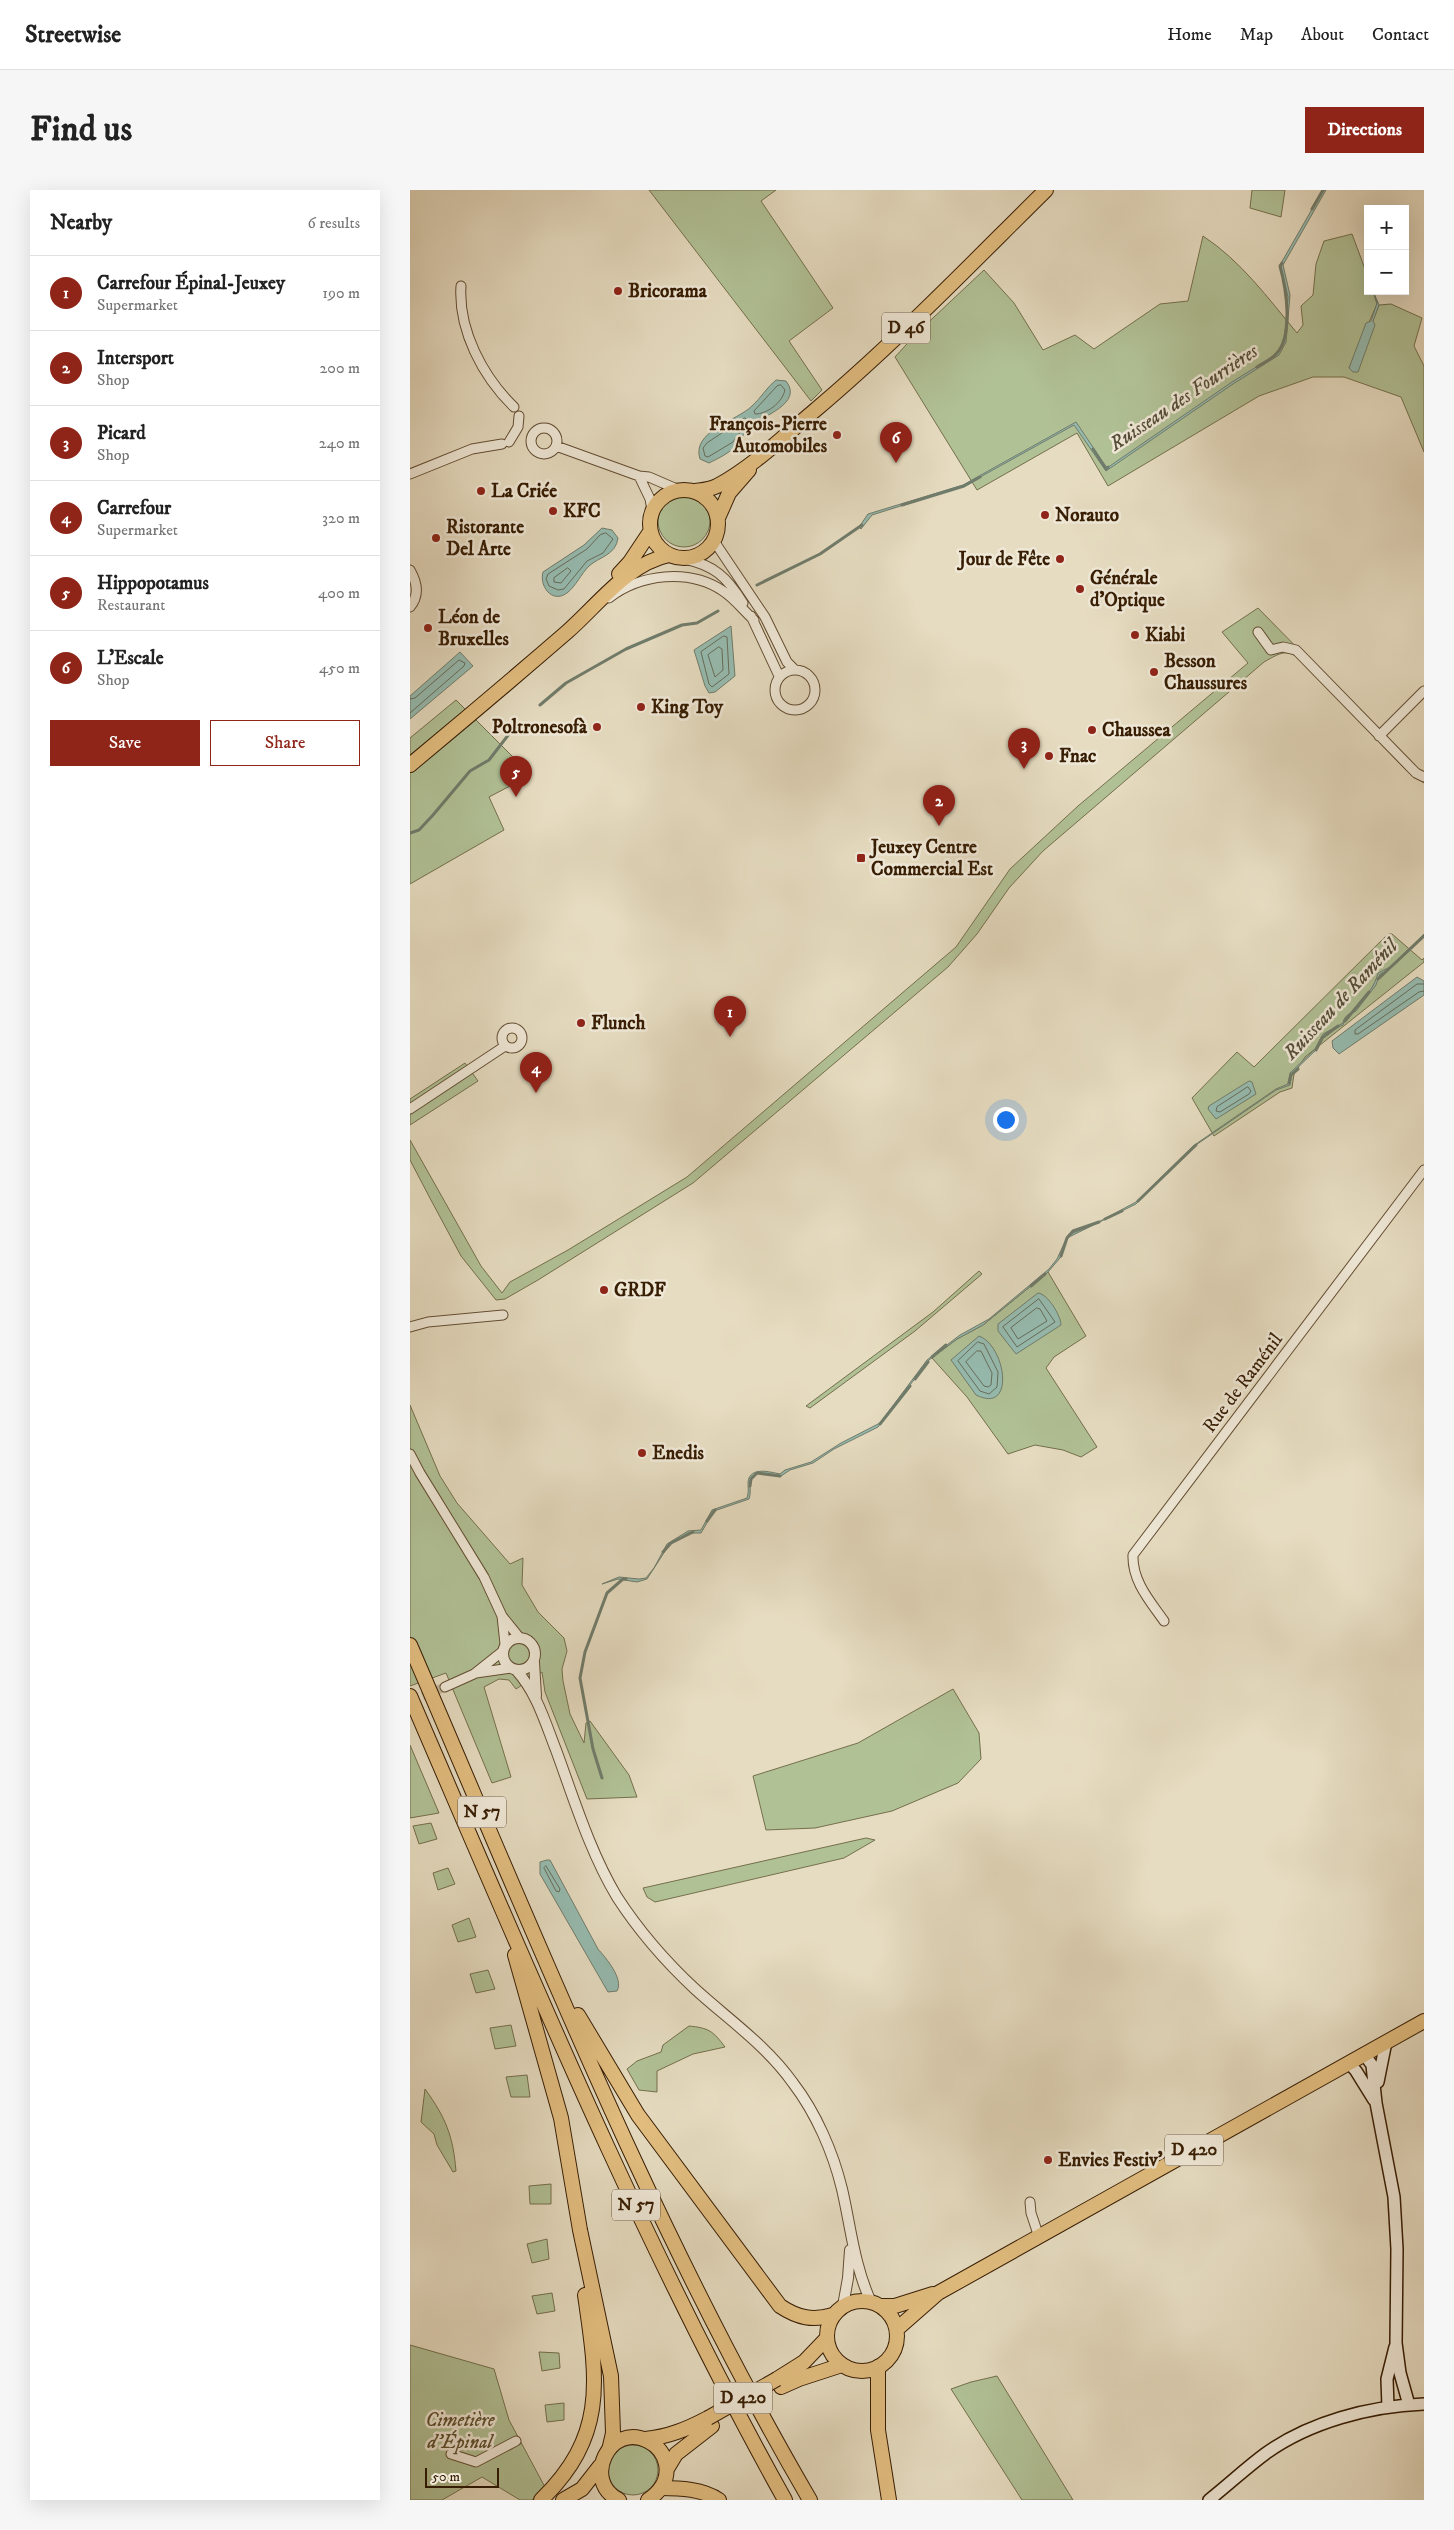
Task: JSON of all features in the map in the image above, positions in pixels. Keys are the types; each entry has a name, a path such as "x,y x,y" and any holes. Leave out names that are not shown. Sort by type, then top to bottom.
{"main road":[{"name":"D 46","path":"695,491 708,490 717,486 759,458 834,395 1046,190"},
{"name":"D 46","path":"718,518 729,493 759,458"},
{"path":"410,766 570,630 632,572 647,562 669,555 684,558 696,556 706,550 714,541 718,529 718,518 714,507 705,497 695,491 679,490 671,492 661,498 652,510 650,532 655,543 669,555"},
{"path":"410,753 600,593 630,562 650,532"},
{"name":"N 57","path":"410,1645 554,1979 688,2275 748,2391 810,2500"},
{"name":"N 57","path":"410,1696 500,1904 664,2267 735,2410 785,2500"},
{"path":"500,1904 562,2118 580,2230 611,2376 613,2433 610,2446 600,2466 582,2489 564,2500"},
{"path":"554,1979 573,2006 638,2115 780,2306 793,2314 820,2319 857,2301 876,2304 894,2320 897,2330 894,2351 887,2360 878,2367 860,2371 842,2365 831,2353 827,2338 829,2322 838,2311"},
{"name":"D 420","path":"876,2304 895,2306 938,2293 1424,2021"},
{"path":"1376,2103 1380,2067 1386,2042"},
{"path":"1364,2054 1372,2066 1376,2103 1394,2197 1397,2249 1396,2343 1400,2373 1409,2405"},
{"path":"1349,2063 1376,2103"},
{"path":"541,2500 560,2481 579,2451 591,2420 595,2393 594,2360 585,2295 580,2230"},
{"name":"D 420","path":"897,2330 938,2293"},
{"name":"D 420","path":"645,2439 662,2437 710,2422 779,2383 804,2362 827,2338"},
{"path":"1388,2407 1387,2379 1396,2343"},
{"name":"D 420","path":"779,2383 799,2379 842,2365"},
{"path":"878,2367 878,2430 889,2500"},
{"path":"1209,2500 1266,2453 1292,2437 1330,2422 1388,2407 1424,2404"},
{"name":"D 420","path":"667,2469 676,2454 710,2422"},
{"path":"610,2446 626,2438 645,2439 660,2450 667,2469 661,2488 648,2500"},
{"path":"600,2466 602,2481 613,2500"},
{"path":"661,2488 680,2488 713,2496 719,2500"}],"street":[{"path":"461,286 460,298 470,339 490,378 514,407"},
{"path":"410,474 472,450 506,443 518,427 519,416"},
{"path":"556,446 639,476 649,477 679,490"},
{"path":"639,476 650,499 652,510"},
{"path":"684,558 713,568 733,587 754,620 779,676 774,690 776,698 787,709 800,710 811,703 815,688 809,675 794,669 787,662 765,617 736,570 714,541"},
{"path":"410,570 416,579 417,591 410,607"},
{"path":"570,630 611,596 632,585 649,579 673,577 694,578 712,584 734,600 754,620"},
{"path":"1258,632 1271,650 1283,647 1296,650 1416,774 1424,777"},
{"path":"779,676 794,669"},
{"path":"1379,736 1424,691"},
{"path":"410,1109 505,1046"},
{"name":"Rue de Raménil","path":"1164,1621 1140,1586 1133,1568 1133,1555 1424,1170"},
{"path":"410,1327 428,1322 504,1315"},
{"path":"410,1454 484,1577 502,1616 519,1637 530,1641 533,1645 535,1651 536,1698"},
{"path":"502,1616 504,1661 514,1669 536,1698 600,1865 618,1898 660,1954 696,1989 769,2053 794,2083 812,2112 828,2146 842,2188 850,2239 860,2279 876,2304"},
{"path":"474,1674 504,1644 519,1637"},
{"path":"445,1687 474,1674 525,1669 534,1662"},
{"path":"1030,2202 1031,2213 1039,2237"},
{"path":"838,2311 848,2278 850,2239"},
{"path":"451,2454 476,2462 516,2441"}],"green space":[{"path":"649,190 776,190 761,201 833,308 789,341 822,390 811,401"},
{"path":"1252,190 1285,190 1281,217 1250,208"},
{"path":"1352,234 1364,266 1364,295 1374,295 1377,304 1349,368 1353,372 1379,305 1391,304 1422,318 1414,346 1424,366 1424,452 1401,397 1344,377 1313,377 1259,396 1108,486 1077,433 977,490 895,357 917,333 984,270 1014,303 1043,350 1075,335 1094,349 1160,304 1188,301 1203,236 1242,268 1297,333 1303,325 1301,306 1313,295 1316,264 1324,241"},
{"path":"684,495 698,499 706,507 710,521 706,535 698,543 684,547 670,543 662,535 658,521 662,507 670,499"},
{"path":"1258,608 1424,777 1424,783 1404,768 1303,660 1292,654 1284,653 1264,662 1043,851 1009,888 977,934 948,967 693,1183 538,1280 505,1299 496,1300 461,1256 410,1160 410,1140 481,1266 502,1293 510,1282 568,1250 687,1177 956,947 1010,869 1078,806 1248,663 1222,632"},
{"path":"456,700 531,775 489,797 504,830 410,884 410,738"},
{"path":"1388,934 1392,934 1422,960 1424,958 1424,962 1305,1057 1294,1074 1292,1088 1280,1092 1214,1136 1192,1098 1237,1052 1254,1067"},
{"path":"465,1063 478,1081 410,1125 410,1099"},
{"path":"979,1271 982,1274 915,1331 810,1408 806,1406 933,1312"},
{"path":"1048,1272 1086,1336 1054,1357 1046,1368 1097,1447 1081,1457 1063,1450 1035,1445 1008,1454 967,1397 932,1358 957,1339 983,1325"},
{"path":"410,1405 440,1476 457,1503 510,1564 523,1558 522,1585 538,1612 564,1638 567,1651 562,1669 570,1714 584,1743 586,1723 590,1721 629,1775 637,1797 587,1799 545,1692 542,1672 516,1689 509,1680 499,1679 484,1687 511,1777 492,1783 446,1673 410,1686"},
{"path":"953,1689 979,1733 981,1759 958,1783 892,1811 815,1828 766,1830 753,1776 858,1743"},
{"path":"410,1745 439,1813 410,1818"},
{"path":"431,1823 437,1839 419,1844 413,1826"},
{"path":"866,1838 875,1840 844,1858 655,1902 647,1897 643,1888"},
{"path":"448,1868 455,1884 438,1890 433,1873"},
{"path":"469,1918 476,1937 458,1942 452,1925"},
{"path":"488,1970 495,1989 476,1993 470,1974"},
{"path":"511,2025 516,2046 495,2049 490,2028"},
{"path":"689,2026 710,2031 725,2047 693,2054 657,2071 657,2092 639,2090 627,2069 637,2061 661,2052 663,2045"},
{"path":"527,2075 530,2097 511,2097 506,2077"},
{"path":"425,2089 447,2128 453,2148 456,2171 453,2172 437,2145 434,2134 421,2122"},
{"path":"551,2184 551,2204 530,2204 529,2186"},
{"path":"547,2239 549,2259 532,2263 527,2244"},
{"path":"552,2293 555,2311 537,2314 532,2296"},
{"name":"Cimetière d'Épinal","path":"410,2345 494,2369 509,2420 546,2489 532,2500 520,2500 482,2477 442,2500 410,2500"},
{"path":"539,2352 559,2353 560,2368 542,2371"},
{"path":"997,2376 1073,2500 1022,2500 951,2389"},
{"path":"564,2403 564,2420 547,2422 545,2405"},
{"path":"633,2445 651,2452 658,2470 651,2488 633,2495 615,2488 608,2470 615,2452"}],"water":[{"path":"1323,190 1326,190 1283,265 1290,295 1286,342 1279,355 1233,384 1106,471 1074,425 964,486 872,515 861,529 859,527 868,514 963,485 1076,422 1107,468 1232,382 1277,354 1284,341 1288,297 1280,265"},
{"path":"1374,295 1379,305 1373,321 1375,325 1358,372 1353,372 1349,368 1366,323 1371,321 1377,303"},
{"path":"776,380 786,381 790,389 790,396 785,403 750,427 735,446 725,454 709,463 700,459 699,449 702,441 717,428 752,406"},
{"path":"602,528 612,530 618,538 617,544 611,552 589,566 567,593 556,596 548,592 543,583 543,572 584,545"},
{"path":"731,626 735,676 715,692 709,693 694,650"},
{"path":"460,652 473,666 410,719 410,696"},
{"path":"1424,934 1389,970 1380,974 1376,985 1356,1011 1347,1016 1369,992 1375,983 1378,973 1390,967"},
{"path":"1417,977 1424,981 1424,995 1339,1054 1333,1048 1332,1041"},
{"path":"1347,1016 1343,1025 1326,1033 1318,1048 1292,1073 1290,1085 1276,1090 1193,1147 1136,1204 1067,1238 1060,1258 1048,1272 983,1325 957,1339 929,1360 878,1427 834,1449 813,1463 790,1470 781,1476 762,1473 754,1475 751,1478 749,1499 714,1511 701,1533 688,1533 669,1545 647,1579 637,1582 618,1579 602,1584 619,1577 646,1578 654,1568 667,1544 688,1531 701,1530 712,1510 747,1498 748,1482 752,1474 761,1471 780,1474 785,1470 811,1462 841,1443 880,1423 927,1360 960,1335 989,1319 1049,1269 1057,1259 1068,1235 1091,1226 1136,1202 1193,1146 1276,1089 1288,1084 1290,1073 1315,1049 1323,1034 1343,1023"},
{"path":"1249,1081 1252,1082 1256,1094 1216,1119 1208,1109 1209,1106"},
{"path":"1038,1293 1046,1297 1053,1306 1059,1316 1061,1325 1016,1354 998,1331 998,1324"},
{"path":"979,1336 988,1342 996,1352 1003,1377 1002,1388 997,1396 989,1399 976,1395 951,1360"},
{"path":"550,1860 598,1949 613,1969 619,1986 617,1991 608,1992 540,1874 540,1862"}],"waterway":[{"name":"Ruisseau des Fourrières","path":"1312,209 1323,190"},
{"name":"Ruisseau des Fourrières","path":"1257,367 1276,354 1282,346 1285,336 1287,311 1280,266 1282,263"},
{"name":"Ruisseau des Fourrières","path":"1093,449 1106,469 1108,467"},
{"name":"Ruisseau des Fourrières","path":"902,505 964,486 980,477"},
{"name":"Ruisseau des Fourrières","path":"757,585 820,554 862,525"},
{"name":"Ruisseau des Fourrières","path":"540,705 566,683 626,649 682,625 697,623 718,611"},
{"name":"Ruisseau des Fourrières","path":"410,833 419,830 470,771 489,760 516,725"},
{"name":"Ruisseau de Raménil","path":"1378,979 1424,936"},
{"name":"Ruisseau de Raménil","path":"1345,1021 1369,992"},
{"name":"Ruisseau de Raménil","path":"1316,1050 1322,1038 1338,1026"},
{"name":"Ruisseau de Raménil","path":"1289,1083 1291,1075 1298,1069"},
{"name":"Ruisseau de Raménil","path":"1138,1201 1196,1145"},
{"name":"Ruisseau de Raménil","path":"1105,1219 1122,1211"},
{"name":"Ruisseau de Raménil","path":"1061,1256 1067,1238 1073,1231 1099,1222"},
{"name":"Ruisseau de Raménil","path":"1031,1286 1045,1274"},
{"name":"Ruisseau de Raménil","path":"932,1357 946,1345"},
{"name":"Ruisseau de Raménil","path":"915,1379 928,1362"},
{"name":"Ruisseau de Raménil","path":"880,1424 910,1386"},
{"name":"Ruisseau de Raménil","path":"750,1486 751,1479 757,1473 780,1476"},
{"name":"Ruisseau de Raménil","path":"707,1521 715,1510"},
{"name":"Ruisseau de Raménil","path":"663,1552 671,1543 693,1532"},
{"name":"Ruisseau de Raménil","path":"602,1778 593,1749 580,1678 585,1652 607,1593 623,1579 626,1579"}],"tunnel":[{"path":"410,1701 445,1687"}],"place":[{"name":"Bricorama","path":"618,291"},
{"name":"François-Pierre Automobiles","path":"837,435"},
{"name":"L'Escale","path":"896,463"},
{"name":"La Criée","path":"481,491"},
{"name":"KFC","path":"553,511"},
{"name":"Norauto","path":"1045,515"},
{"name":"Ristorante Del Arte","path":"436,538"},
{"name":"Jour de Fête","path":"1060,559"},
{"name":"Générale d'Optique","path":"1080,589"},
{"name":"Léon de Bruxelles","path":"428,628"},
{"name":"Kiabi","path":"1135,635"},
{"name":"Besson Chaussures","path":"1154,672"},
{"name":"King Toy","path":"641,707"},
{"name":"Poltronesofà","path":"597,727"},
{"name":"Chaussea","path":"1092,730"},
{"name":"Fnac","path":"1049,756"},
{"name":"Picard","path":"1024,769"},
{"name":"Hippopotamus","path":"516,797"},
{"name":"Intersport","path":"939,826"},
{"name":"Jeuxey Centre Commercial Est","path":"861,858"},
{"name":"Flunch","path":"581,1023"},
{"name":"Carrefour Épinal-Jeuxey","path":"730,1037"},
{"name":"Carrefour","path":"536,1093"},
{"name":"GRDF","path":"604,1290"},
{"name":"Enedis","path":"642,1453"},
{"name":"Envies Festiv’","path":"1048,2160"}]}
